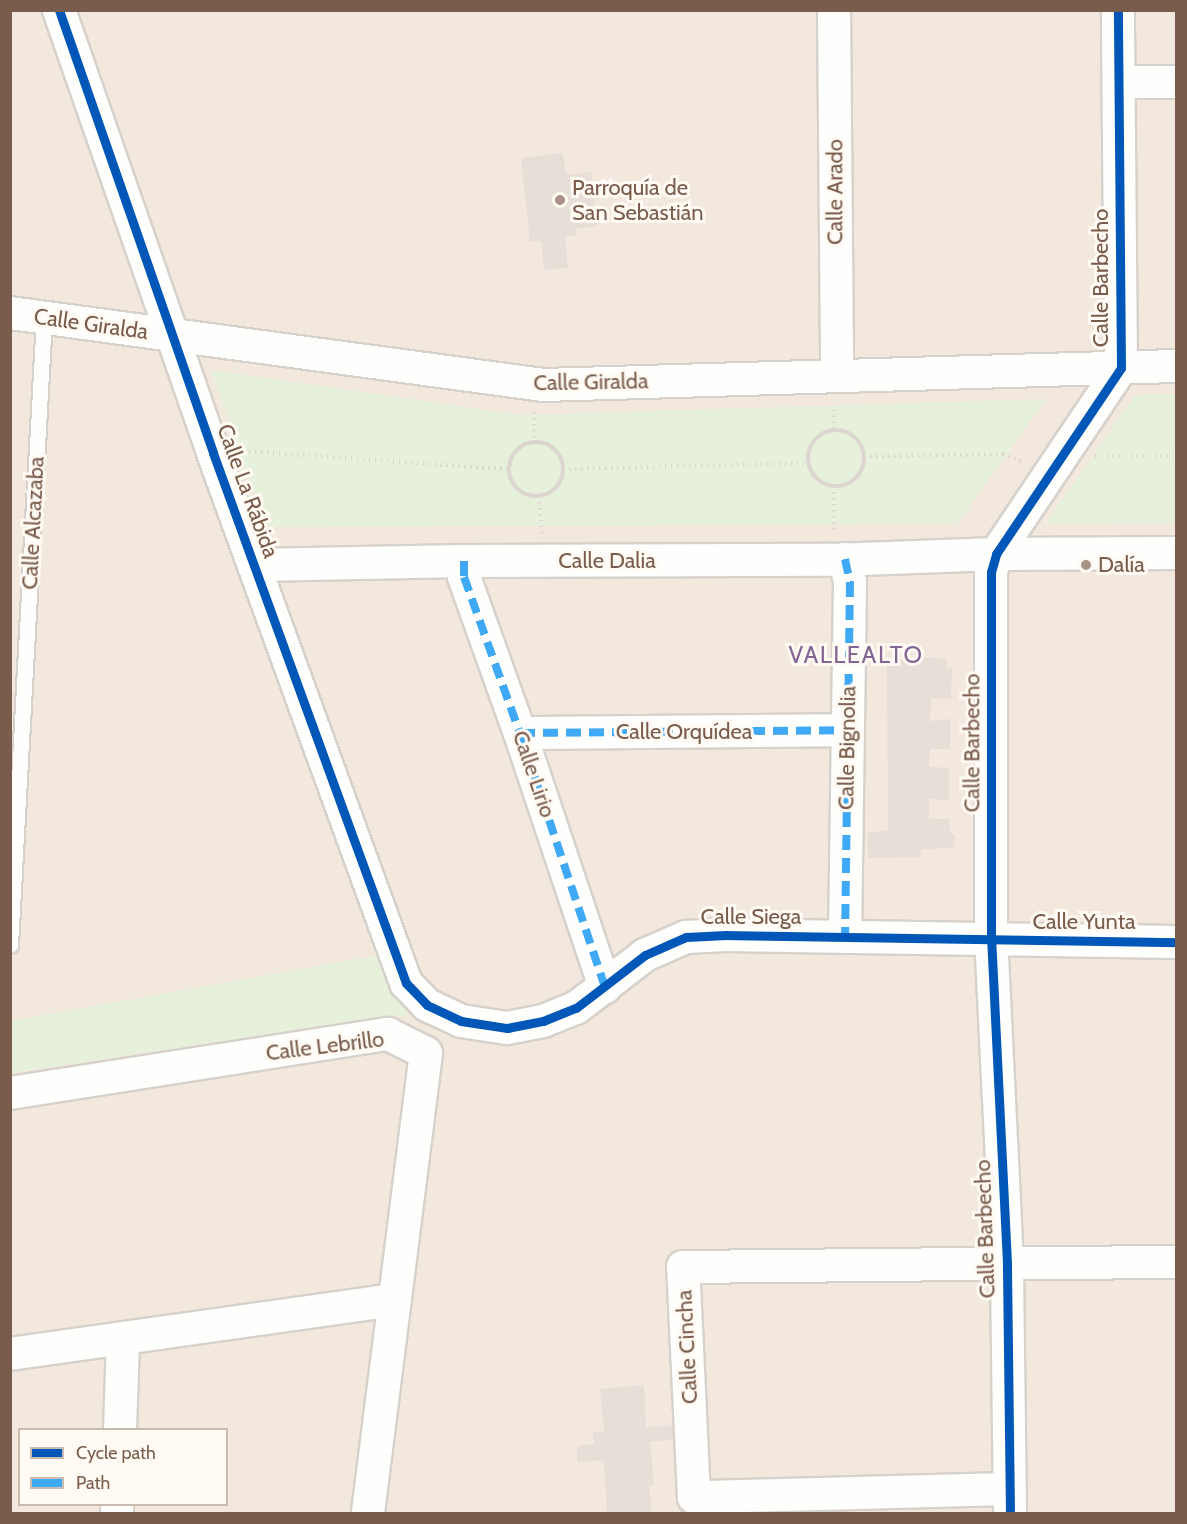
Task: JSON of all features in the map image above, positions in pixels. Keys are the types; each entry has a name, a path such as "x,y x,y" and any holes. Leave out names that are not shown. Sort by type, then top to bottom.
{"street":[{"name":"Calle La Rábida","path":"59,10 171,336 406,983"},
{"name":"Calle Arado","path":"834,10 837,374"},
{"name":"Calle Barbecho","path":"1010,1501 1007,1263 991,940 991,572 996,554 1062,460 1121,368 1118,10"},
{"path":"1119,82 1176,81"},
{"name":"Calle Giralda","path":"10,313 543,385 837,374 1176,366"},
{"name":"Calle Dalia","path":"254,565 464,561 845,560 996,554 1176,553"},
{"name":"Calle Bignolia","path":"845,560 850,582 845,937"},
{"name":"Calle Lirio","path":"464,561 464,576 520,733 605,987"},
{"name":"Calle Orquídea","path":"520,733 847,730"},
{"name":"Calle Siega","path":"406,983 427,1005 461,1021 507,1028 543,1021 576,1008 645,955 686,938 726,935 991,940"},
{"name":"Calle Yunta","path":"991,940 1176,942"},
{"name":"Calle Lebrillo","path":"10,1094 388,1034 426,1053 393,1300 368,1514"},
{"name":"Calle Cincha","path":"1010,1501 694,1497 683,1268 1176,1262"},
{"path":"10,1354 393,1300"},
{"path":"120,1428 123,1339"}],"lane":[{"name":"Calle Alcazaba","path":"10,945 44,317"}],"path":[{"path":"834,429 844,430 856,437 864,456 861,470 855,478 848,484 834,486 817,479 808,463 811,444 824,432 834,429"},
{"path":"535,441 545,442 556,449 561,457 563,469 556,488 539,496 518,490 512,483 509,469 513,454 519,447 535,441"},
{"path":"231,450 509,469"},
{"path":"864,456 1003,454 1034,467 1078,456 1176,456"},
{"path":"563,469 808,463"},
{"path":"834,486 836,542 845,560"},
{"path":"539,496 546,561"}],"shaded area":[{"path":"10,11 1176,11 1176,1513 11,1513"}],"green space":[{"path":"211,370 521,415 1046,399 957,524 266,527"},
{"path":"1176,394 1176,523 1045,524 1135,395"},
{"path":"379,955 409,1017 391,1016 11,1073 11,1021"}],"building":[{"name":"Parroquía de San Sebastián","path":"563,153 566,175 591,172 597,226 576,229 577,235 565,237 568,268 544,270 541,241 530,242 521,158"},
{"path":"887,659 947,659 946,667 952,668 951,699 931,698 930,721 950,719 950,749 930,749 929,767 949,768 949,800 929,799 929,819 949,819 950,833 955,835 954,847 920,850 922,857 868,858 868,833 888,830"},
{"path":"644,1385 646,1427 675,1426 675,1440 650,1441 654,1485 649,1485 652,1514 607,1514 604,1460 577,1462 577,1446 594,1444 593,1432 604,1432 600,1389"}],"marked path":[{"path":"845,559 850,582 845,937"},
{"path":"464,561 464,577 520,733 605,987"},
{"path":"520,733 847,730"}],"cycle path":[{"path":"59,10 213,453 406,983 427,1005 461,1021 507,1028 543,1021 576,1008 645,955 686,937 726,935 1176,942"},
{"path":"1010,1514 1007,1263 991,941 991,572 996,554 1121,368 1118,10"}],"place":[{"name":"Parroquía de San Sebastián","path":"560,200"},
{"name":"Dalía","path":"1086,565"}],"district":[{"name":"VALLEALTO","path":"856,655"}]}
